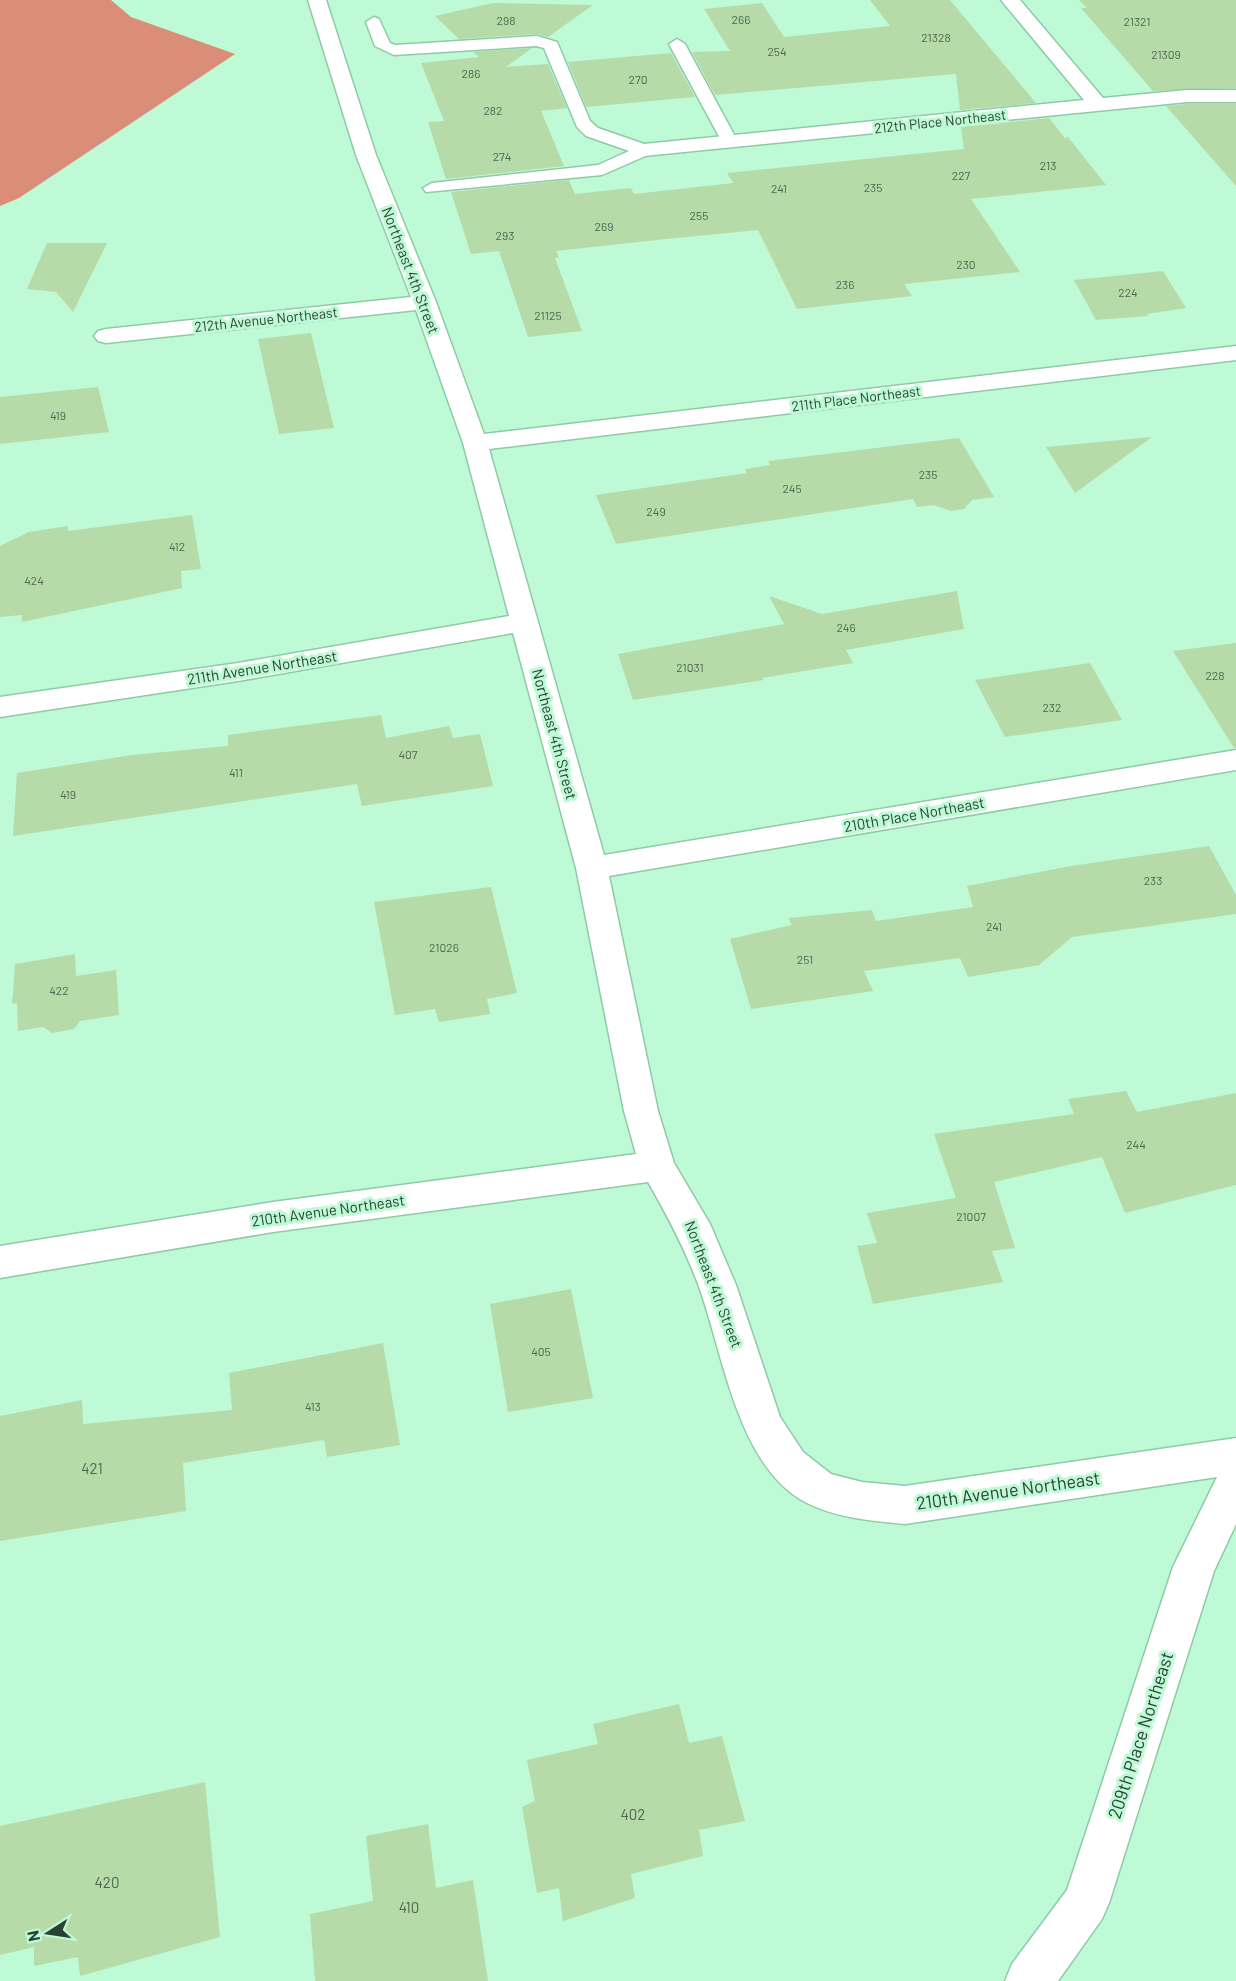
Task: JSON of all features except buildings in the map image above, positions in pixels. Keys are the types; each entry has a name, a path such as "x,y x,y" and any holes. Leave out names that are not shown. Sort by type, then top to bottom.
{"street":[{"name":"Northeast 4th Street","path":"317,0 330,48 366,155 425,302 475,443 592,867 640,1111 657,1166 692,1224 717,1285 763,1425 789,1465"},
{"path":"1010,0 1099,106"},
{"name":"212th Place Northeast","path":"644,150 1187,96 1236,96"},
{"name":"212th Avenue Northeast","path":"106,336 425,302"},
{"name":"211th Place Northeast","path":"475,443 1236,352"},
{"name":"211th Avenue Northeast","path":"0,707 238,672 524,622"},
{"name":"210th Place Northeast","path":"592,867 1236,760"},
{"name":"210th Avenue Northeast","path":"0,1262 273,1217 657,1166"},
{"name":"210th Avenue Northeast","path":"789,1465 820,1489 862,1501 905,1505 1236,1456"},
{"name":"209th Place Northeast","path":"1029,1981 1086,1903 1194,1567 1236,1481"}],"lane":[{"path":"374,22 383,46 394,50 537,41 551,45 584,123 592,132 644,150"},
{"path":"677,44 730,142"},
{"path":"432,189 602,170 644,150"}],"shaded area":[{"path":"0,0 111,0 131,17 235,54 19,198 0,206"}]}
